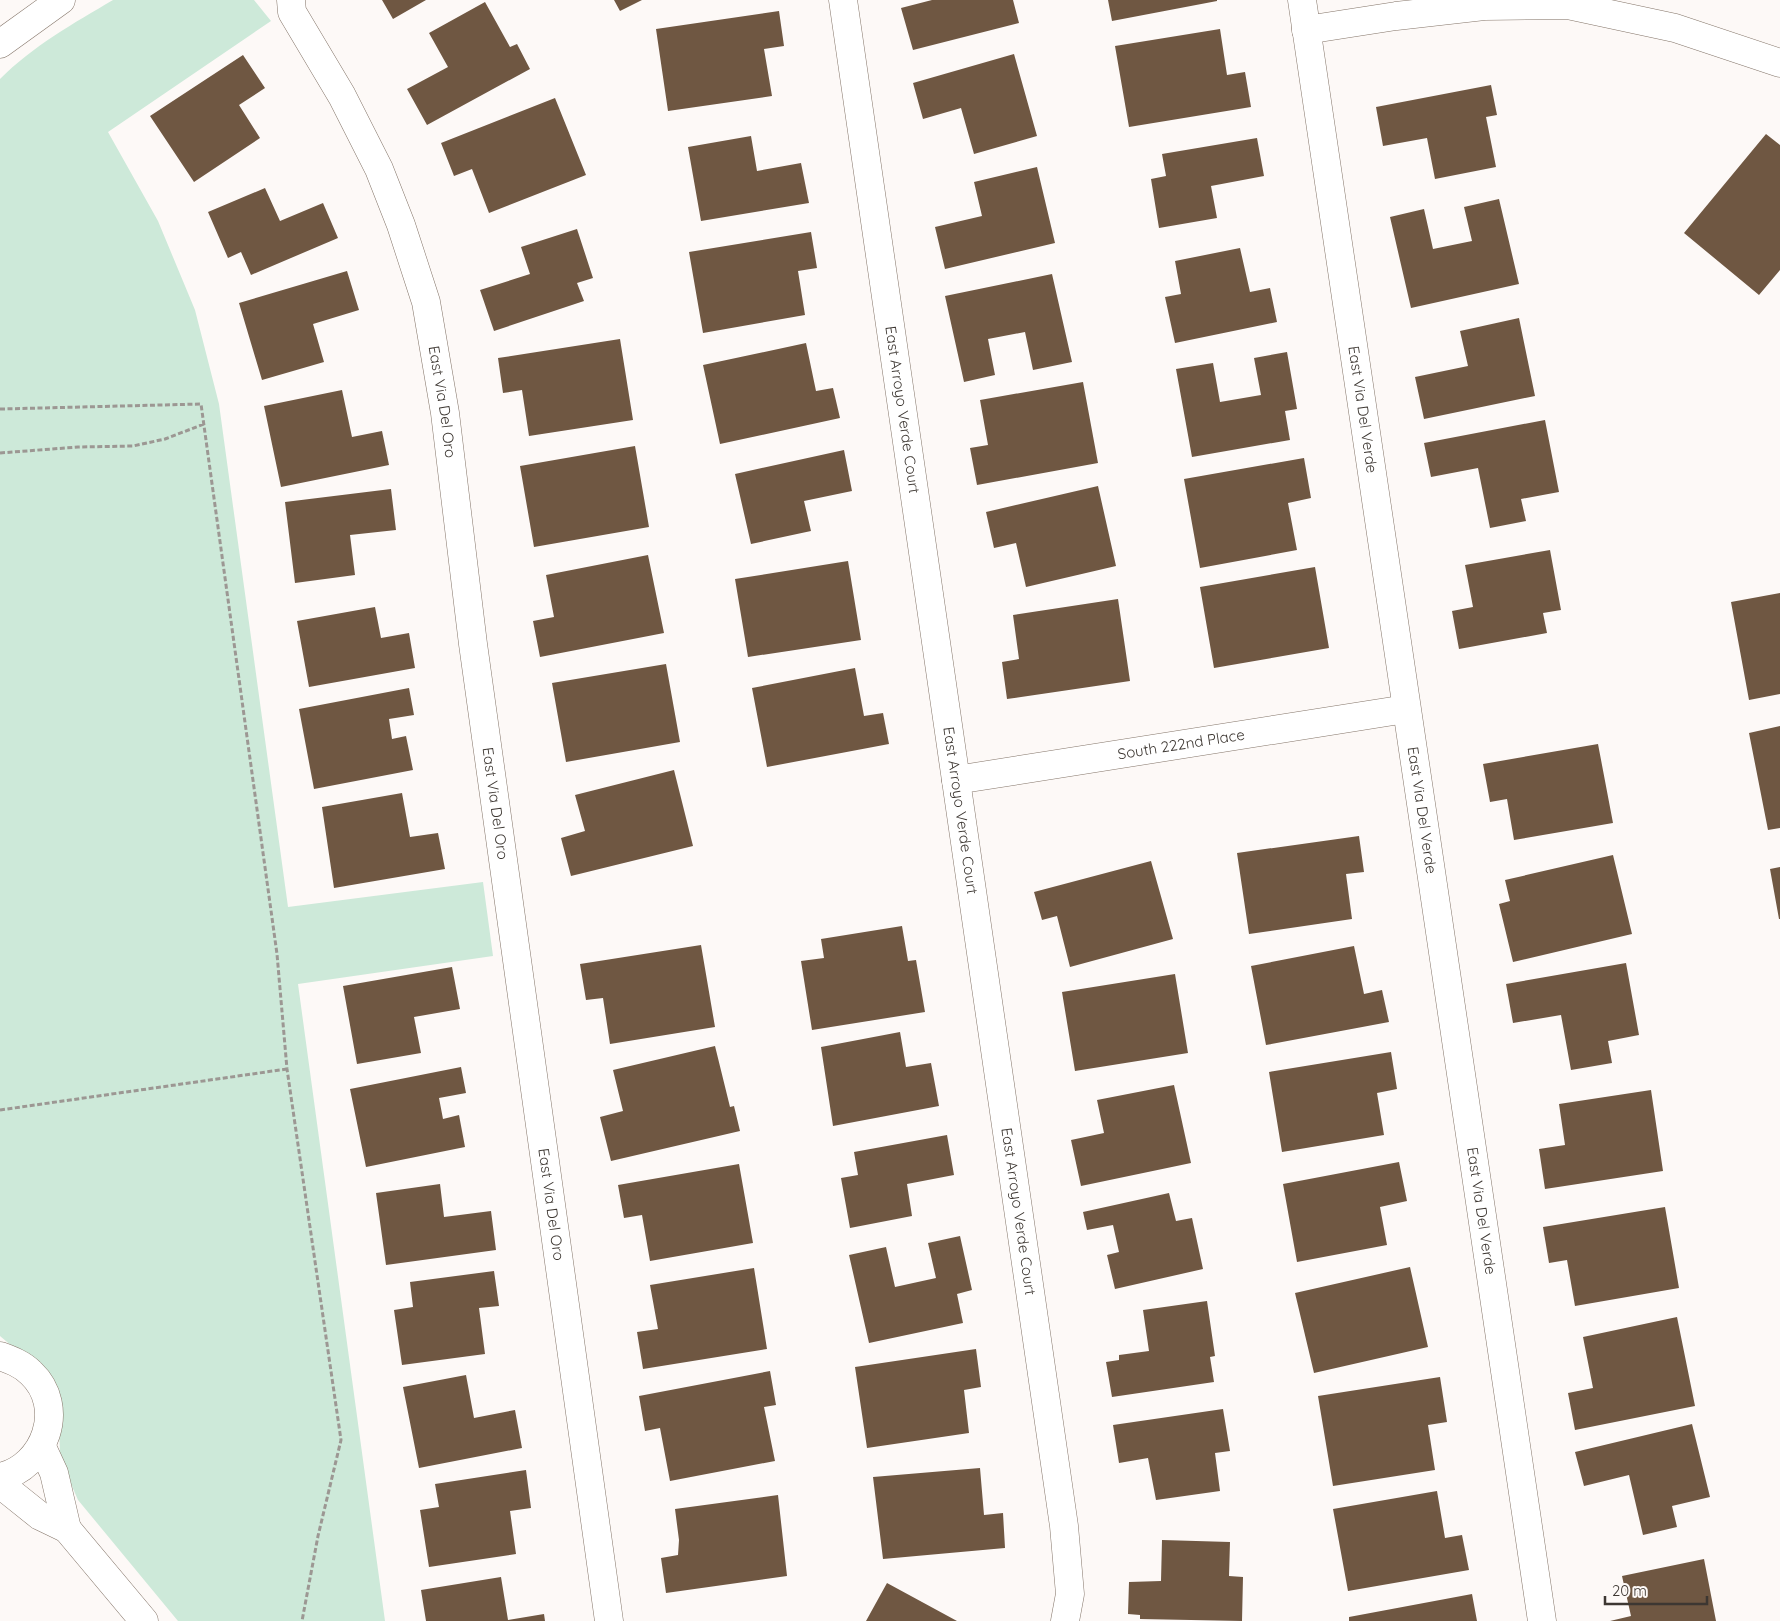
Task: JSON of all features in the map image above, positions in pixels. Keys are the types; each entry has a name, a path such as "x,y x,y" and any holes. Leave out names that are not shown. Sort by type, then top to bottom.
{"street":[{"path":"0,44 61,0"},
{"name":"East Arroyo Verde Court","path":"843,0 1064,1526 1070,1594 1065,1621"},
{"name":"East Via Del Verde","path":"1302,0 1542,1621"},
{"name":"East Via Del Oro","path":"286,4 342,96 379,169 401,225 426,302 445,414 474,644 609,1621"},
{"path":"1306,30 1396,16 1484,6 1568,5 1674,28 1780,62"},
{"name":"South 222nd Place","path":"956,780 1406,709"},
{"path":"0,1356 16,1362 32,1373 43,1390 49,1409 49,1428 42,1447 33,1459 21,1468 0,1477"},
{"path":"42,1447 54,1473 67,1529"},
{"path":"0,1484 40,1516 67,1529 144,1621"}],"path":[{"path":"0,409 201,404 276,954 288,1068 341,1440 318,1536 302,1621"},
{"path":"0,453 78,447 133,446 165,439 204,424"},
{"path":"0,1110 288,1068"}],"green space":[{"path":"113,0 254,0 271,21 108,132 158,221 195,310 219,404 288,907 483,882 493,956 298,984 385,1621 178,1621 78,1500 65,1470 60,1452 58,1405 13,1347 0,1336 0,79 40,46"}],"building":[{"path":"382,0 426,0 393,19"},
{"path":"614,0 642,0 620,11"},
{"path":"932,0 1013,0 1019,23 913,50 901,8"},
{"path":"1108,0 1217,0 1217,1 1112,21"},
{"path":"485,2 510,47 517,44 530,69 427,125 407,89 448,67 429,33"},
{"path":"779,11 784,46 764,49 772,96 668,111 656,29"},
{"path":"1220,29 1227,75 1245,72 1251,107 1129,127 1115,46"},
{"path":"1014,54 1037,136 974,154 961,108 923,119 913,83"},
{"path":"243,55 265,88 239,105 260,138 194,182 150,116"},
{"path":"1491,85 1497,115 1486,117 1496,167 1435,179 1427,138 1383,146 1376,107"},
{"path":"555,98 586,175 489,213 472,169 454,176 441,143"},
{"path":"1766,134 1780,145 1780,270 1759,295 1684,233"},
{"path":"751,136 757,171 801,163 809,203 701,221 688,147"},
{"path":"1257,138 1264,176 1211,186 1217,218 1159,228 1151,179 1166,176 1162,154"},
{"path":"1037,167 1055,243 945,269 935,227 982,216 974,182"},
{"path":"265,188 280,221 323,203 338,238 251,275 241,252 228,258 208,212"},
{"path":"1499,199 1519,284 1411,308 1390,217 1424,209 1433,249 1472,241 1464,207"},
{"path":"577,229 593,278 577,283 584,301 494,331 480,290 530,274 521,247"},
{"path":"811,232 817,268 798,271 805,315 703,333 689,252"},
{"path":"1240,248 1250,292 1270,288 1277,322 1175,343 1165,297 1181,294 1175,261"},
{"path":"347,271 359,310 313,324 324,362 262,380 239,303"},
{"path":"1052,274 1072,362 1033,370 1025,332 988,339 995,375 964,382 945,296"},
{"path":"1519,318 1535,396 1424,419 1415,377 1468,366 1460,331"},
{"path":"620,339 633,420 529,436 522,390 503,393 498,358"},
{"path":"806,343 816,391 833,388 840,418 720,444 703,365"},
{"path":"1287,352 1297,409 1285,411 1290,440 1192,457 1176,369 1213,363 1220,402 1261,395 1254,358"},
{"path":"1083,382 1098,463 977,485 970,448 988,445 980,400"},
{"path":"342,390 352,437 382,431 389,465 281,487 264,406"},
{"path":"1545,420 1559,492 1521,499 1526,521 1490,528 1478,468 1431,477 1424,443"},
{"path":"635,446 649,527 534,547 520,466"},
{"path":"844,450 852,491 804,501 811,531 751,544 735,474"},
{"path":"1304,458 1311,498 1288,503 1297,550 1200,568 1184,479"},
{"path":"1098,486 1116,566 1026,587 1016,543 994,548 986,512"},
{"path":"391,489 396,530 350,535 355,575 295,583 285,502"},
{"path":"1550,550 1561,610 1543,613 1547,633 1459,649 1452,611 1473,607 1465,565"},
{"path":"648,555 664,633 540,657 533,621 554,617 546,575"},
{"path":"848,561 861,640 748,657 735,579"},
{"path":"1315,567 1329,648 1214,668 1200,587"},
{"path":"1780,593 1780,694 1749,700 1731,602"},
{"path":"1118,599 1130,681 1007,699 1002,662 1019,659 1013,615"},
{"path":"375,607 381,638 409,633 415,668 309,687 297,621"},
{"path":"666,664 680,742 566,762 552,683"},
{"path":"855,668 864,716 883,713 889,744 767,767 752,688"},
{"path":"409,688 414,715 389,719 392,739 406,736 413,770 314,789 299,709"},
{"path":"1780,726 1780,828 1768,830 1749,733"},
{"path":"1598,744 1613,823 1514,840 1507,799 1490,802 1483,764"},
{"path":"674,770 693,846 571,876 561,838 585,831 575,795"},
{"path":"402,793 410,837 438,833 445,869 334,888 322,807"},
{"path":"1359,836 1364,872 1346,874 1352,919 1249,934 1237,853"},
{"path":"1613,855 1632,934 1513,962 1499,904 1510,901 1505,880"},
{"path":"1151,861 1173,939 1070,967 1057,916 1042,920 1034,892"},
{"path":"1780,867 1780,919 1779,919 1770,869"},
{"path":"902,926 908,961 916,960 925,1012 812,1030 801,961 824,958 821,939"},
{"path":"701,945 715,1027 610,1044 603,998 586,1000 580,964"},
{"path":"1354,946 1364,994 1382,990 1389,1022 1266,1045 1251,966"},
{"path":"1626,963 1639,1035 1608,1041 1612,1063 1571,1070 1561,1015 1513,1023 1506,984"},
{"path":"452,967 460,1009 414,1017 421,1053 357,1064 343,986"},
{"path":"1175,974 1188,1053 1075,1071 1062,992"},
{"path":"900,1032 906,1067 931,1063 939,1106 833,1126 821,1047"},
{"path":"715,1046 730,1107 734,1106 740,1131 611,1161 600,1117 623,1111 613,1070"},
{"path":"1391,1052 1397,1089 1377,1093 1384,1135 1282,1152 1269,1072"},
{"path":"461,1067 466,1093 439,1098 443,1119 459,1115 465,1147 366,1167 350,1089"},
{"path":"1174,1085 1191,1163 1081,1186 1071,1140 1104,1133 1097,1100"},
{"path":"1651,1090 1663,1171 1545,1189 1539,1149 1565,1145 1559,1104"},
{"path":"947,1135 954,1175 907,1184 912,1216 850,1228 841,1178 858,1175 854,1152"},
{"path":"1399,1162 1407,1201 1380,1207 1387,1245 1297,1262 1283,1184"},
{"path":"739,1164 753,1243 650,1261 642,1215 624,1218 618,1185"},
{"path":"440,1184 444,1217 491,1211 496,1250 386,1265 376,1193"},
{"path":"1169,1193 1176,1221 1192,1218 1203,1269 1115,1289 1107,1255 1119,1252 1113,1225 1087,1230 1083,1212"},
{"path":"1665,1207 1679,1288 1575,1306 1567,1260 1549,1263 1543,1227"},
{"path":"960,1236 972,1290 957,1294 963,1323 869,1343 849,1255 886,1247 895,1287 936,1278 928,1243"},
{"path":"1410,1267 1428,1347 1314,1373 1295,1293"},
{"path":"754,1268 767,1349 643,1369 637,1332 658,1329 650,1285"},
{"path":"494,1271 499,1306 479,1308 485,1354 402,1365 394,1310 413,1307 410,1282"},
{"path":"1207,1301 1215,1356 1210,1357 1214,1382 1112,1397 1106,1362 1119,1360 1119,1355 1149,1351 1143,1310"},
{"path":"1677,1317 1695,1406 1575,1430 1568,1393 1593,1388 1583,1337"},
{"path":"976,1349 981,1387 964,1390 969,1433 867,1448 855,1367"},
{"path":"770,1371 776,1405 764,1407 775,1461 670,1481 660,1428 645,1431 639,1396"},
{"path":"466,1375 474,1418 515,1410 522,1448 419,1468 403,1387"},
{"path":"1440,1377 1447,1422 1428,1425 1435,1470 1333,1486 1318,1396"},
{"path":"1223,1409 1230,1451 1215,1453 1220,1491 1156,1500 1148,1458 1119,1463 1113,1425"},
{"path":"1692,1424 1710,1497 1672,1506 1677,1527 1643,1535 1629,1475 1584,1486 1575,1452"},
{"path":"980,1468 984,1515 1003,1513 1005,1548 883,1559 873,1477"},
{"path":"526,1470 531,1508 510,1511 516,1554 429,1567 420,1510 439,1507 435,1484"},
{"path":"1437,1491 1445,1538 1462,1535 1469,1570 1348,1591 1333,1509"},
{"path":"778,1495 787,1576 666,1593 661,1558 678,1555 679,1540 675,1509"},
{"path":"1162,1540 1230,1542 1229,1576 1243,1577 1242,1621 1140,1619 1140,1615 1128,1614 1129,1582 1161,1581"},
{"path":"1704,1559 1716,1621 1610,1621 1631,1616 1622,1576"},
{"path":"501,1577 508,1620 544,1614 545,1621 426,1621 421,1590"},
{"path":"887,1583 957,1621 866,1621"},
{"path":"1472,1594 1477,1621 1349,1621 1349,1617"}]}
